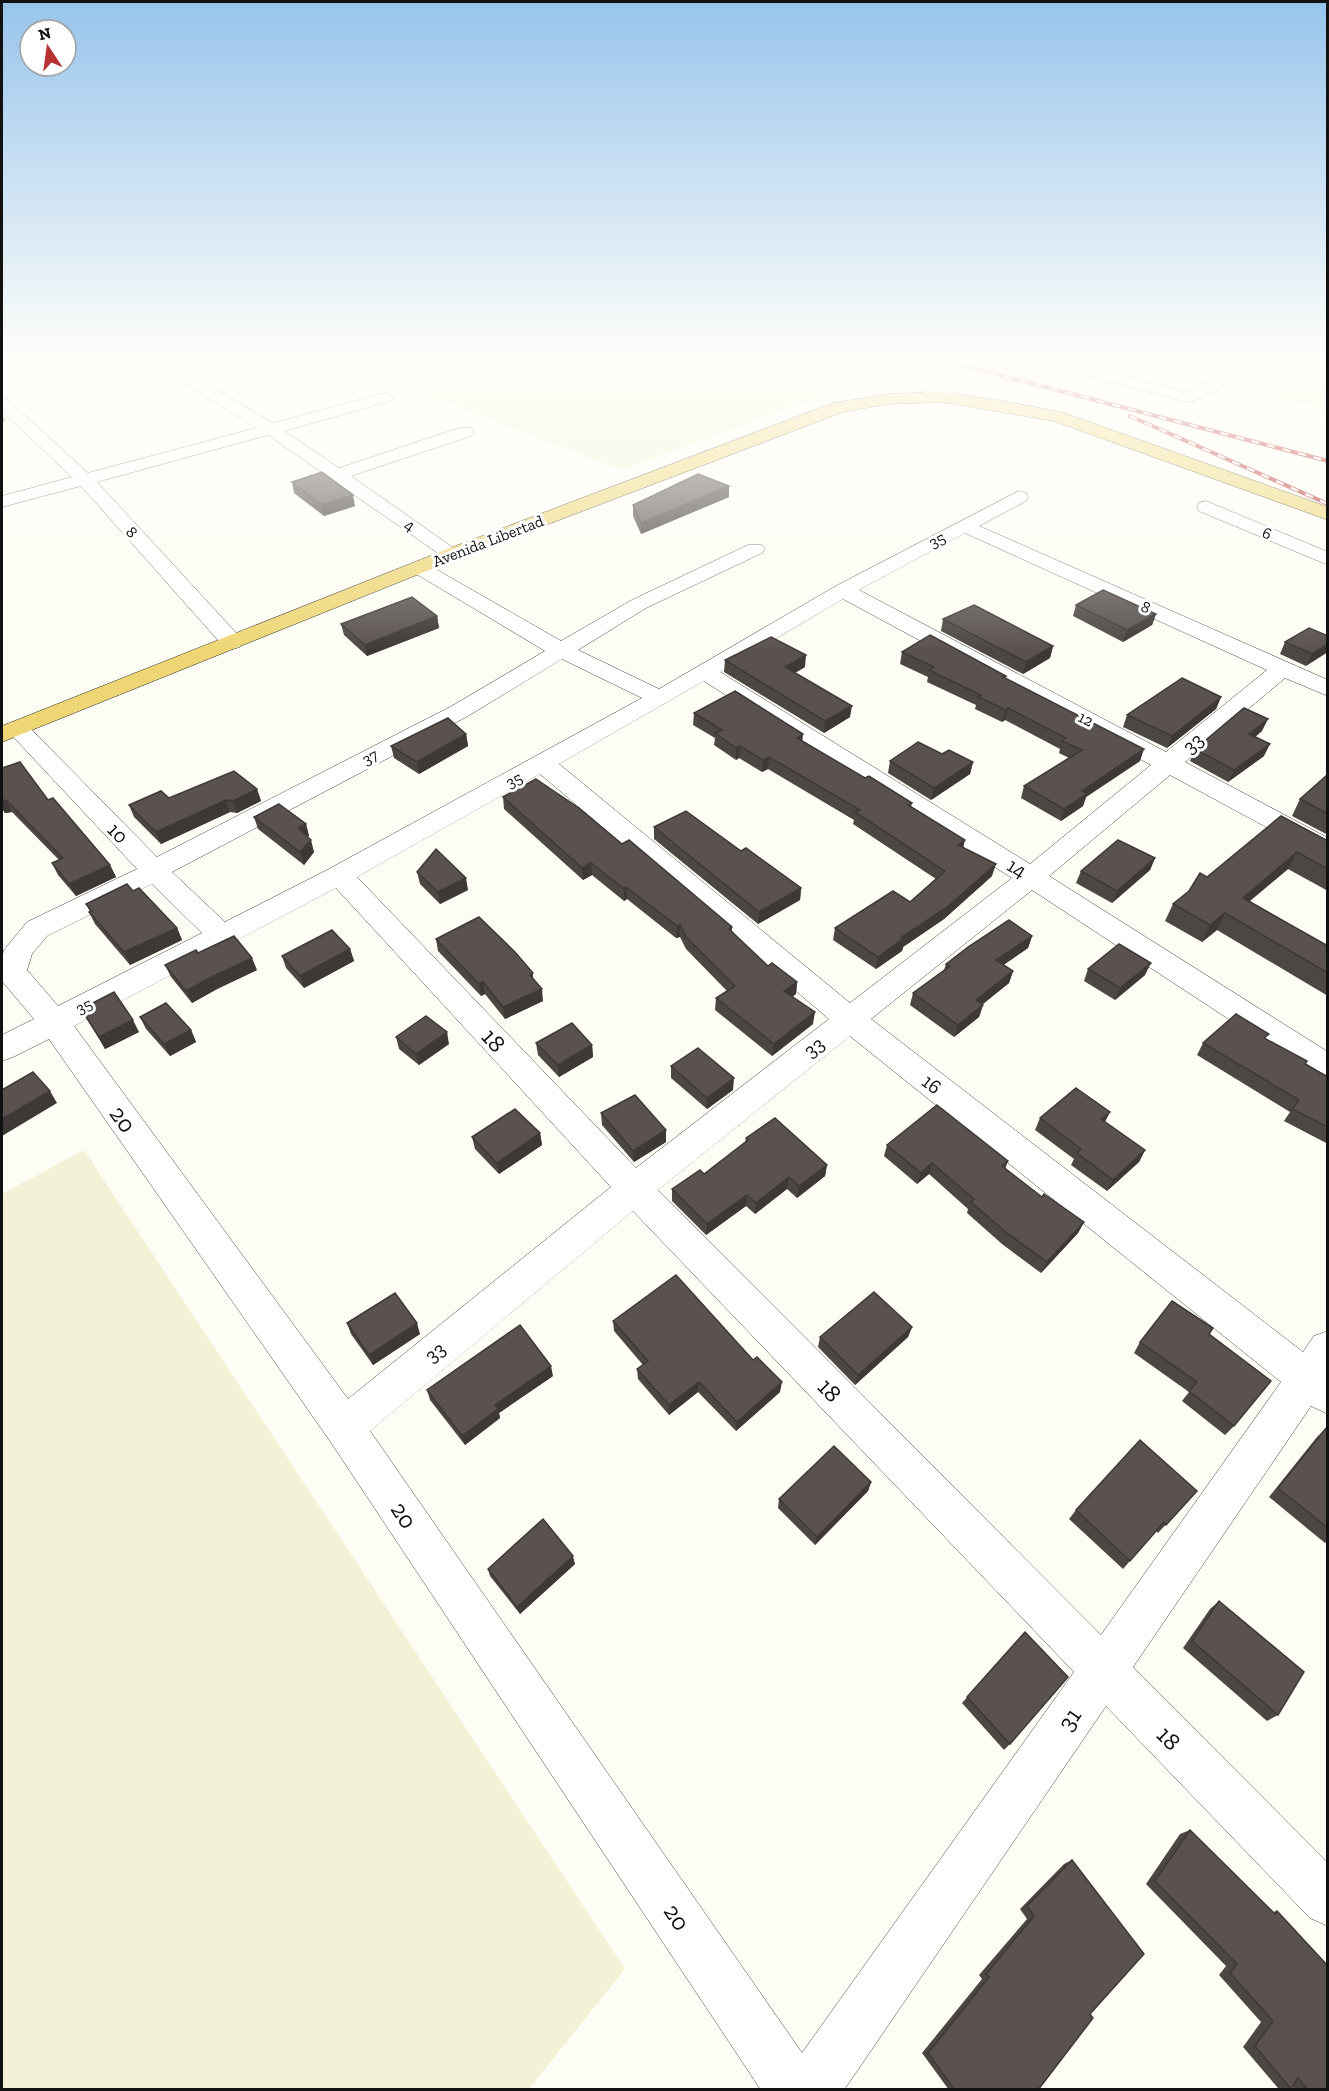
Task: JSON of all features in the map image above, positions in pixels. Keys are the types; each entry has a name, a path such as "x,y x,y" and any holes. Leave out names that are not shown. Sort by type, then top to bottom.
{"main road":[{"name":"Avenida Libertad","path":"9,731 452,554 706,458"},
{"name":"Avenida Libertad","path":"1171,458 1328,514"}],"street":[{"name":"8","path":"61,458 85,480 232,642"},
{"path":"2,502 166,458"},
{"name":"4","path":"311,458 452,554"},
{"path":"336,475 388,458"},
{"name":"35","path":"2,1049 339,875 660,698 843,590 1019,497"},
{"name":"6","path":"1206,507 1328,559"},
{"name":"8","path":"964,526 1328,688"},
{"name":"37","path":"19,950 37,928 136,882 153,870 460,711 639,604 755,549"},
{"path":"420,568 560,650 660,698"},
{"name":"12","path":"843,590 1328,849"},
{"name":"33","path":"344,1427 634,1189 1031,877 1284,668"},
{"name":"14","path":"705,672 1031,877 1328,1068"},
{"name":"10","path":"9,731 221,935"},
{"name":"16","path":"543,764 849,1019 1320,1374"},
{"name":"18","path":"339,875 634,1189 1328,1900"},
{"name":"20","path":"19,950 11,972 54,1022 344,1427 794,2090"},
{"name":"31","path":"810,2090 1103,1671 1320,1374"}],"green space":[{"path":"590,458 655,458 622,470"},
{"path":"84,1150 625,1969 529,2089 2,2089 2,1194"}],"building":[{"path":"322,472 353,495 322,505 292,482"},
{"path":"698,474 729,486 641,523 633,505"},
{"path":"1103,590 1156,614 1127,630 1076,605"},
{"path":"412,597 437,616 365,645 341,624"},
{"path":"974,605 1053,646 1026,662 943,619"},
{"path":"1309,628 1328,636 1328,644 1312,654 1285,642"},
{"path":"930,635 1006,676 1003,677 1144,749 1082,791 1087,794 1064,809 1024,786 1082,750 1062,741 1066,738 1008,708 1006,710 978,697 981,695 929,670 934,667 902,652"},
{"path":"771,637 806,655 785,667 852,706 825,721 725,660"},
{"path":"1182,678 1221,697 1172,736 1127,715"},
{"path":"735,691 803,734 797,738 865,778 869,776 912,803 908,805 965,840 958,845 996,864 947,907 902,937 904,938 878,957 835,928 893,891 910,902 945,871 855,812 860,810 769,757 763,760 740,746 736,748 715,733 722,730 694,713"},
{"path":"1244,708 1268,719 1249,734 1270,744 1234,770 1195,749"},
{"path":"448,718 466,734 417,762 391,746"},
{"path":"918,742 942,754 949,750 973,762 934,788 890,761"},
{"path":"20,762 48,800 53,798 110,865 69,884 52,863 63,858 6,800 2,801 2,768"},
{"path":"234,771 257,789 233,801 226,800 156,832 129,805 161,791 169,798"},
{"path":"1328,776 1328,814 1300,799"},
{"path":"536,779 579,808 622,844 629,840 732,927 729,929 768,966 772,963 797,982 784,991 815,1012 774,1044 716,998 735,986 686,937 680,925 677,926 591,863 582,868 503,797"},
{"path":"279,804 306,824 298,828 311,840 300,852 254,817"},
{"path":"686,811 741,851 746,848 801,888 759,912 654,827"},
{"path":"1281,816 1328,841 1328,869 1297,852 1243,898 1328,946 1328,973 1225,913 1210,925 1173,904 1189,891 1200,873 1207,877"},
{"path":"1118,840 1155,858 1117,891 1081,871"},
{"path":"436,849 466,878 438,892 417,872"},
{"path":"127,884 133,891 139,888 177,928 124,952 89,912 92,911 86,904"},
{"path":"479,917 515,952 533,973 530,975 542,989 503,1007 483,982 479,984 436,939"},
{"path":"1009,920 1032,936 996,960 1013,971 976,1000 983,1005 958,1025 913,993 950,966 946,964 968,947"},
{"path":"332,930 350,949 300,976 282,956"},
{"path":"234,936 252,958 186,991 165,965 196,950 198,953"},
{"path":"1119,944 1151,963 1120,988 1088,969"},
{"path":"114,992 133,1020 99,1037 81,1009"},
{"path":"166,1003 191,1030 164,1044 140,1017"},
{"path":"1236,1014 1269,1034 1264,1038 1307,1061 1305,1064 1328,1077 1328,1127 1292,1109 1299,1100 1203,1043"},
{"path":"426,1016 447,1032 416,1054 396,1037"},
{"path":"572,1023 592,1045 558,1065 536,1043"},
{"path":"698,1048 734,1078 707,1098 671,1066"},
{"path":"33,1072 50,1091 2,1119 2,1090"},
{"path":"1076,1088 1110,1112 1101,1119 1145,1150 1113,1180 1077,1153 1081,1149 1040,1118"},
{"path":"635,1095 666,1130 633,1151 601,1113"},
{"path":"937,1105 1008,1161 1002,1166 1042,1197 1044,1194 1084,1222 1047,1262 1007,1233 971,1202 974,1199 932,1163 921,1173 887,1145"},
{"path":"515,1109 540,1133 497,1163 472,1137"},
{"path":"775,1118 827,1165 799,1186 789,1177 756,1203 747,1195 707,1224 672,1189 700,1170 704,1174 748,1140 746,1138"},
{"path":"676,1275 753,1360 757,1357 782,1382 737,1422 699,1382 669,1405 637,1369 648,1361 613,1321"},
{"path":"874,1292 912,1327 858,1375 820,1337"},
{"path":"395,1293 417,1323 369,1355 347,1323"},
{"path":"1172,1301 1213,1328 1209,1334 1271,1381 1234,1426 1189,1391 1197,1382 1140,1342"},
{"path":"520,1325 551,1366 495,1405 498,1409 462,1436 427,1390"},
{"path":"1328,1427 1328,1528 1278,1488"},
{"path":"1140,1440 1197,1491 1166,1525 1164,1522 1130,1561 1076,1510"},
{"path":"834,1446 871,1482 817,1537 779,1499"},
{"path":"543,1519 573,1556 517,1607 488,1569"},
{"path":"1219,1601 1304,1672 1278,1715 1192,1641"},
{"path":"1025,1632 1068,1677 1010,1744 967,1697"},
{"path":"1190,1830 1275,1914 1277,1911 1328,1966 1328,2090 1308,2090 1298,2078 1291,2089 1255,2046 1273,2021 1230,1973 1237,1964 1155,1881"},
{"path":"1072,1860 1144,1954 1090,2014 1093,2018 1038,2090 955,2090 928,2053 989,1977 986,1974 1034,1916 1027,1906"}],"railway":[{"path":"1224,458 1328,504"},
{"path":"1315,458 1328,461"}]}
